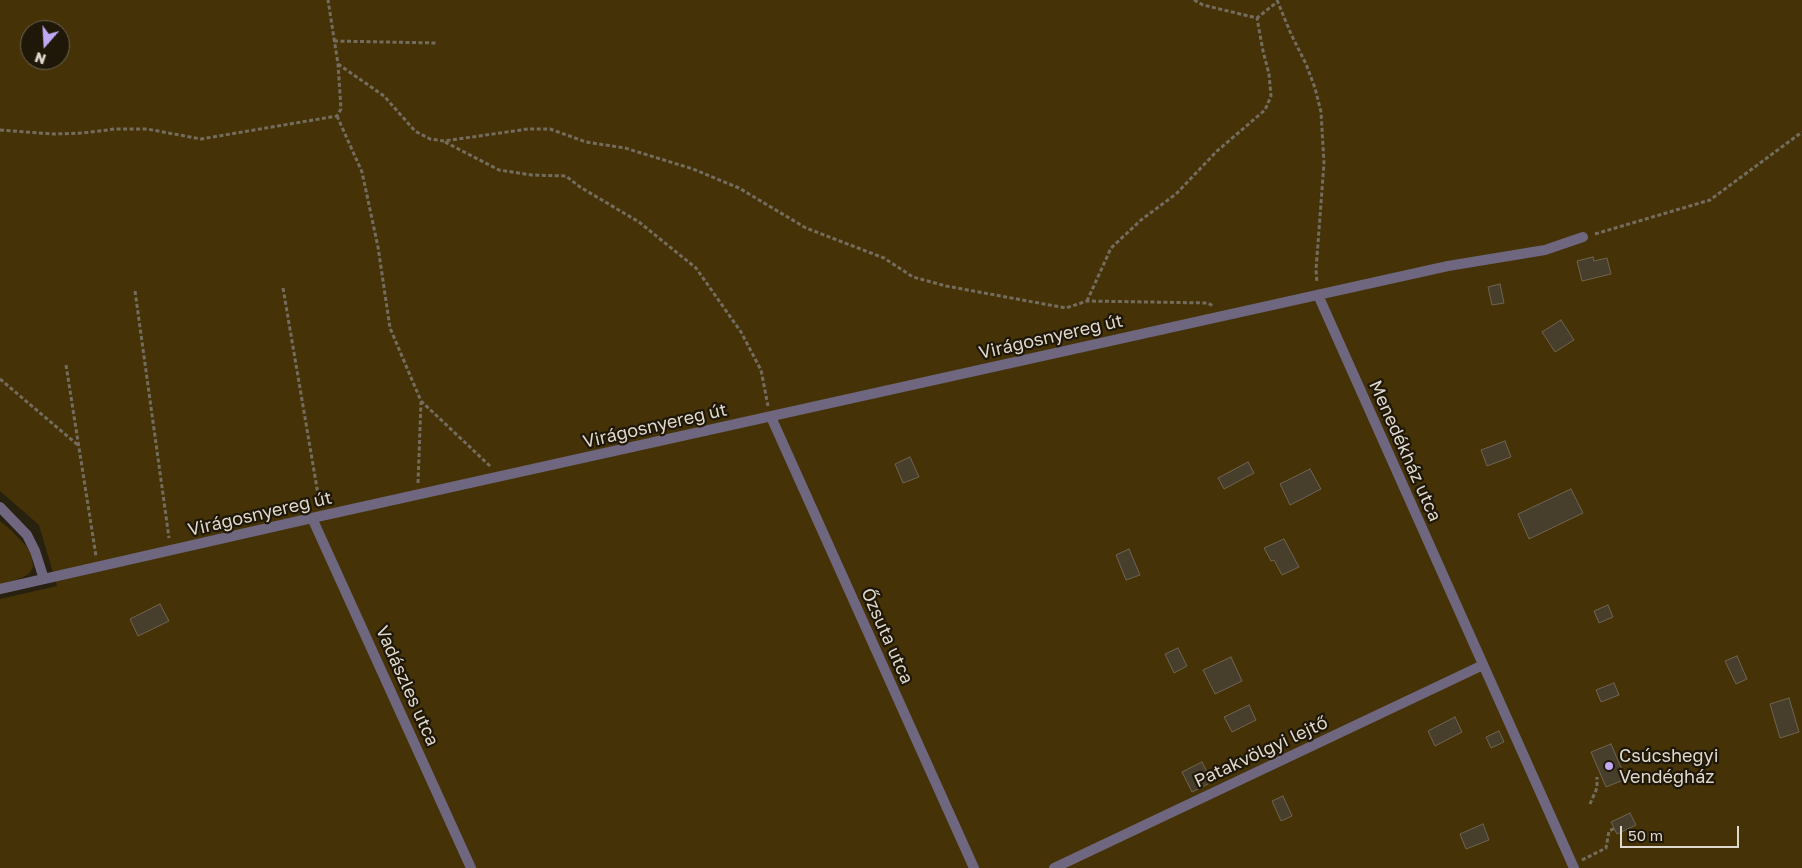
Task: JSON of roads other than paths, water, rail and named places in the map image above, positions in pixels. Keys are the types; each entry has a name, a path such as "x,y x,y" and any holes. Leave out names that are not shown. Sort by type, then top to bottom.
{"street":[{"path":"1318,295 1448,266 1546,250 1583,237"},
{"name":"Virágosnyereg út","path":"0,589 1318,295"},
{"name":"Menedékház utca","path":"1318,295 1573,866"},
{"name":"Őzsuta utca","path":"770,416 974,868"},
{"path":"0,508 27,535 35,551 44,579"},
{"name":"Vadászles utca","path":"317,517 472,868"},
{"name":"Patakvölgyi lejtő","path":"1054,868 1483,665"}],"place":[{"name":"Csúcshegyi Vendégház","path":"1609,766"}]}
